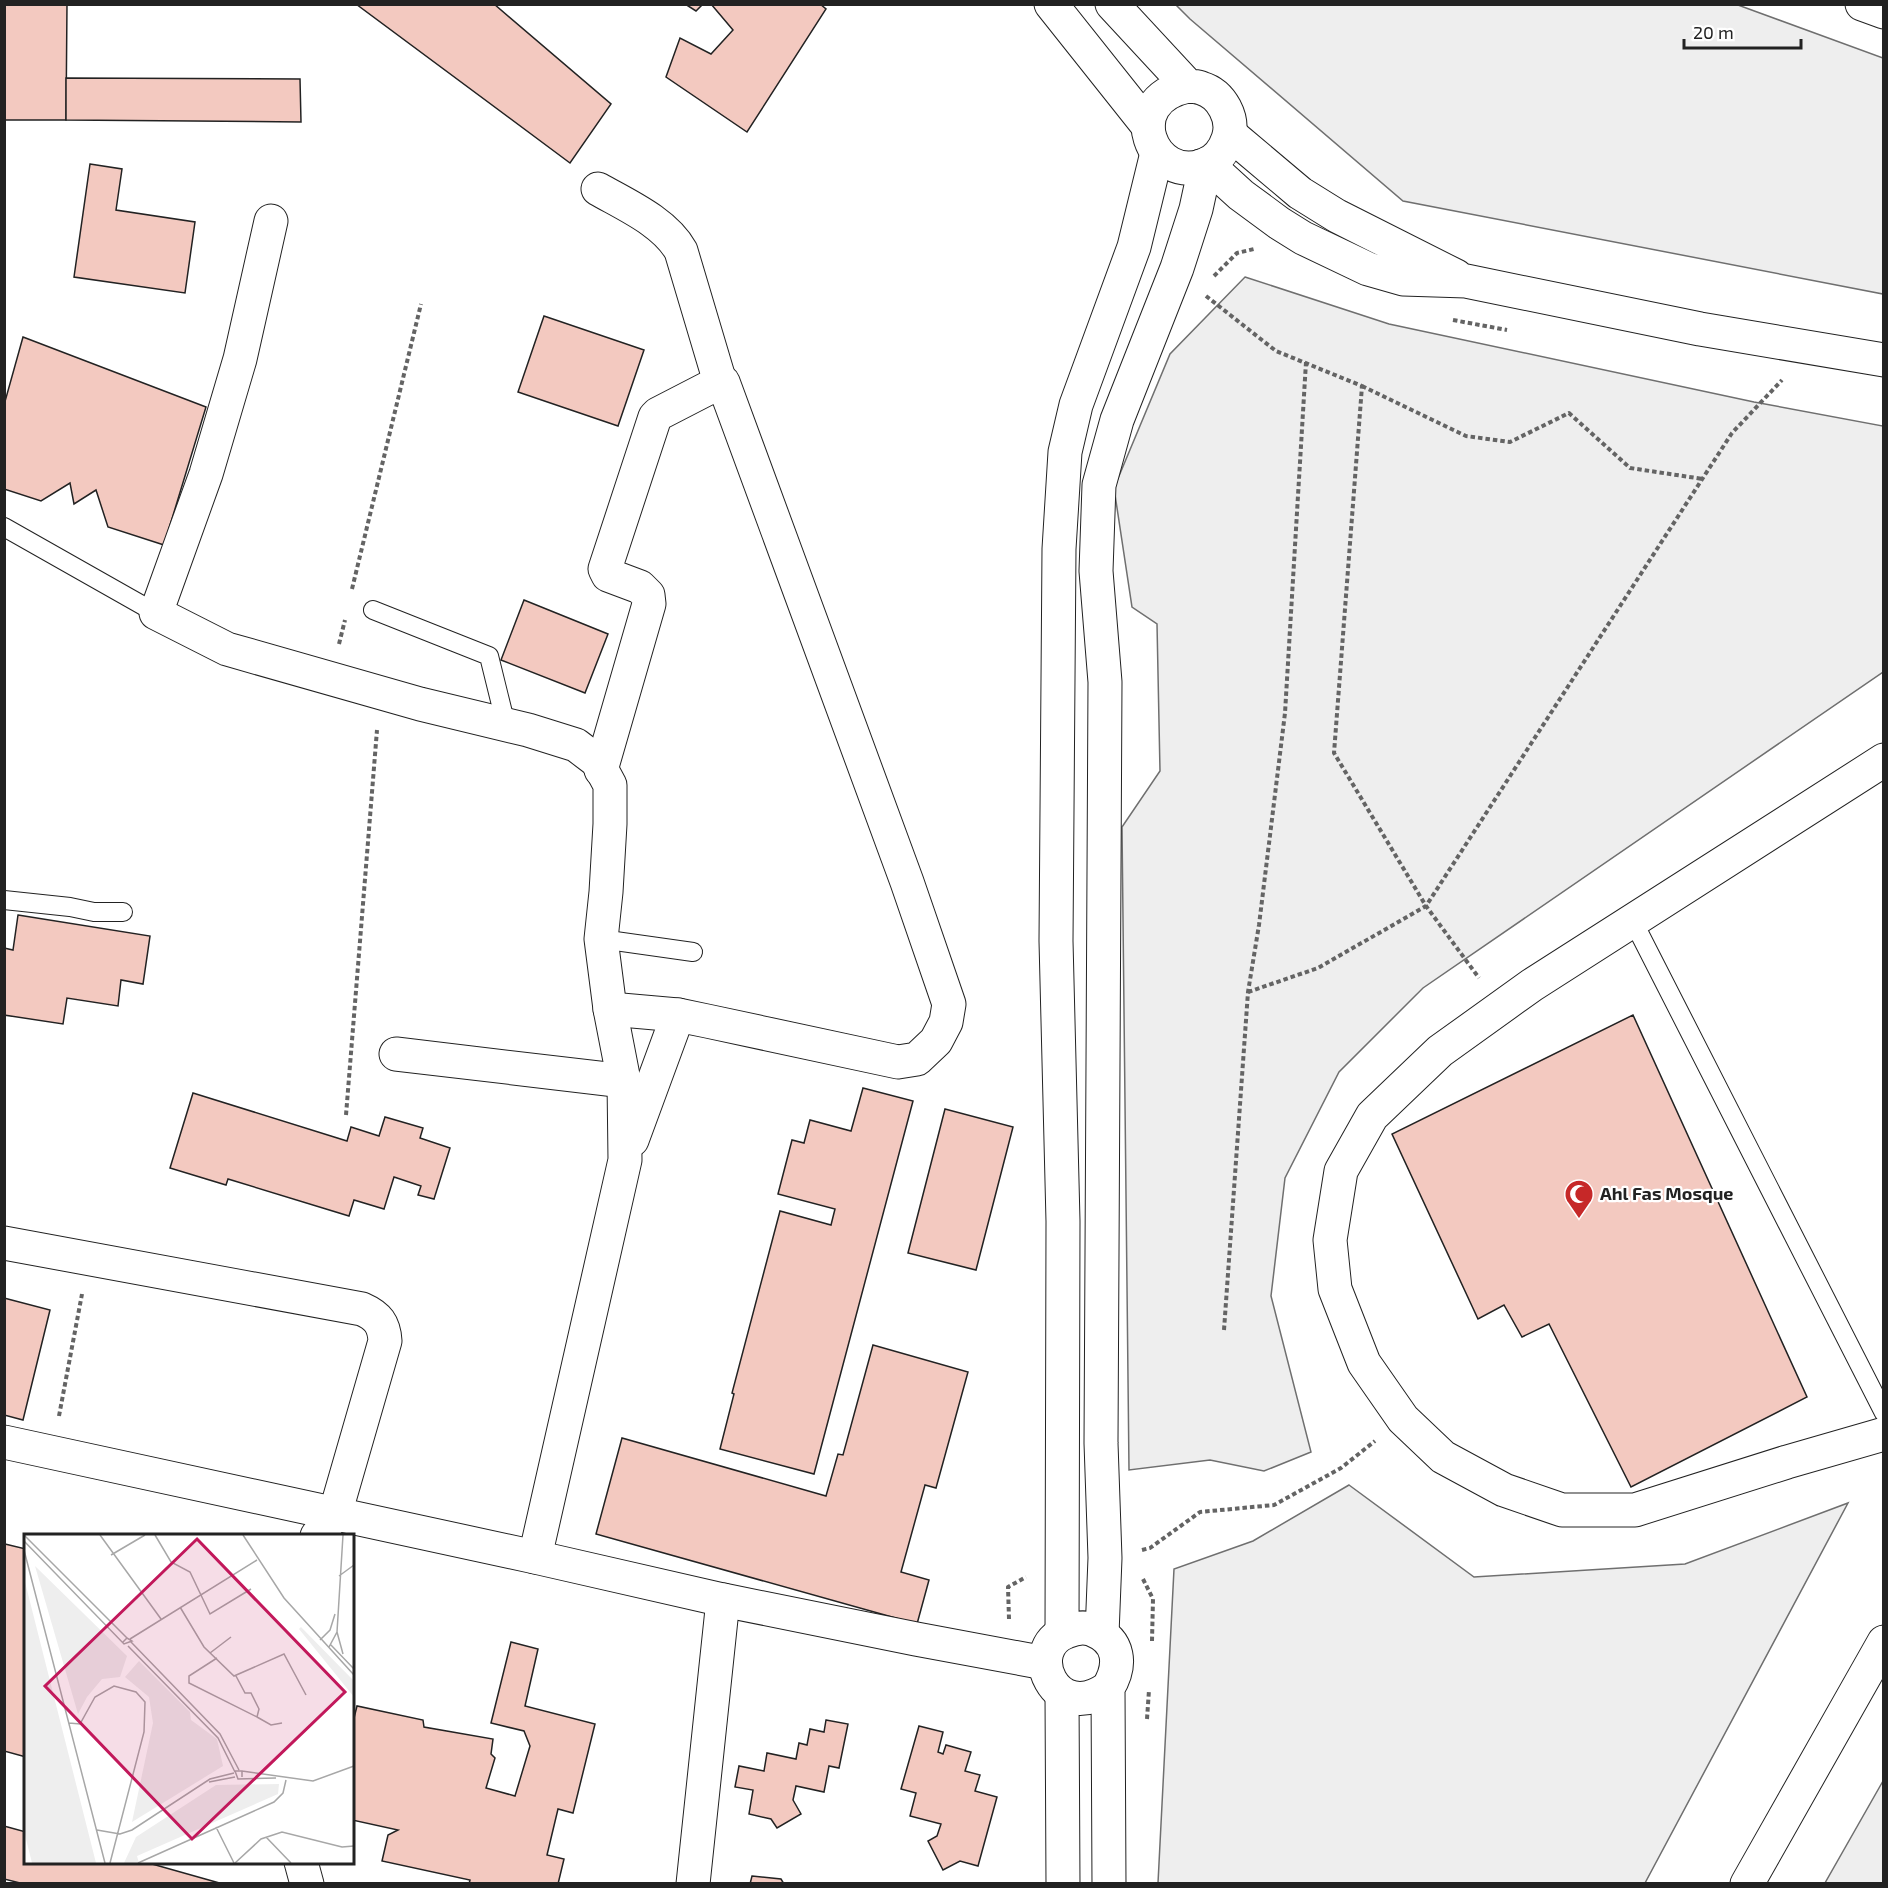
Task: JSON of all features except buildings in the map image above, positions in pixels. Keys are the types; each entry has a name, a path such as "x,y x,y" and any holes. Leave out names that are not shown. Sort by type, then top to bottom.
{"street":[{"path":"1051,4 1152,139 1168,162 1181,167 1204,165 1218,156 1230,134 1229,119 1224,106 1215,95 1202,88 1188,86 1172,89 1160,98 1151,111 1152,139 1134,247 1076,405 1065,452 1059,549 1056,941 1063,1221 1062,1633"},
{"path":"1112,4 1188,86"},
{"path":"1862,4 1884,12"},
{"path":"1230,134 1300,193 1337,216 1466,281"},
{"path":"1102,1634 1116,1555 1101,1396 1105,682 1096,571 1099,485 1117,420 1188,279 1196,209 1204,165"},
{"path":"1204,165 1279,223 1303,238 1368,269 1403,279 1466,281 1700,329 1884,360"},
{"path":"598,189 653,222 677,243 681,251 720,382 723,382 726,388 908,882 949,1004 946,1022 936,1041 917,1059 897,1062 678,1016 610,1010"},
{"path":"271,221 240,358 209,464 156,613 227,649 528,730 576,745 597,761 610,785 610,824 601,939 610,1010 624,1081 625,1160"},
{"path":"601,770 649,604 648,594 640,587 608,575 605,568 655,417 720,382"},
{"path":"1884,760 1532,985 1440,1051 1372,1116 1341,1171 1330,1240 1335,1289 1364,1363 1403,1419 1443,1457 1504,1490 1562,1510 1635,1510 1884,1434"},
{"path":"535,1557 625,1160 678,1016"},
{"path":"396,1054 624,1081"},
{"path":"4,1243 362,1309 374,1314 380,1321 385,1341 326,1525"},
{"path":"4,1442 326,1525 535,1557 723,1600 1046,1664"},
{"path":"693,1884 723,1600"},
{"path":"1075,1628 1089,1629 1102,1634 1116,1654 1117,1666 1108,1688 1086,1699 1062,1694 1047,1675 1047,1652 1053,1641 1062,1633 1075,1628"},
{"path":"1747,1884 1884,1642"},
{"path":"1108,1688 1109,1884"},
{"path":"1062,1694 1063,1884"},
{"path":"301,1864 307,1884"}],"lane":[{"path":"4,527 156,613"},
{"path":"373,610 489,656 506,725"},
{"path":"4,900 94,912 123,912"},
{"path":"1632,921 1884,1413"},
{"path":"601,939 693,952"}],"path":[{"path":"1255,249 1237,253 1188,279 1276,351 1362,386 1466,436 1510,442 1569,412 1630,468 1703,479"},
{"path":"350,596 421,304"},
{"path":"1446,319 1516,332"},
{"path":"1224,1330 1248,992 1259,925 1285,713 1306,362"},
{"path":"1248,992 1318,968 1426,906 1732,433 1784,377 1773,375"},
{"path":"1362,386 1334,753 1426,906 1500,1007"},
{"path":"331,677 345,619"},
{"path":"346,1115 380,692"},
{"path":"52,1453 89,1259"},
{"path":"1151,1646 1153,1599 1116,1555 1150,1548 1200,1512 1274,1505 1341,1468 1403,1419"},
{"path":"1010,1625 1008,1587 1061,1558"},
{"path":"1144,1726 1148,1716 1150,1681"}],"shaded area":[{"path":"1176,5 1738,5 1883,58 1883,294 1403,201"},
{"path":"1245,277 1389,324 1754,402 1883,426 1883,672 1423,988 1339,1072 1285,1178 1271,1296 1311,1452 1264,1471 1210,1460 1129,1470 1122,827 1160,771 1157,624 1132,607 1114,488 1170,354"},
{"path":"1349,1485 1474,1577 1685,1564 1848,1503 1645,1883 1158,1883 1174,1569 1253,1541"},
{"path":"1883,1781 1883,1883 1825,1883"}],"place":[{"name":"Ahl Fas Mosque","path":"1579,1220"}]}
